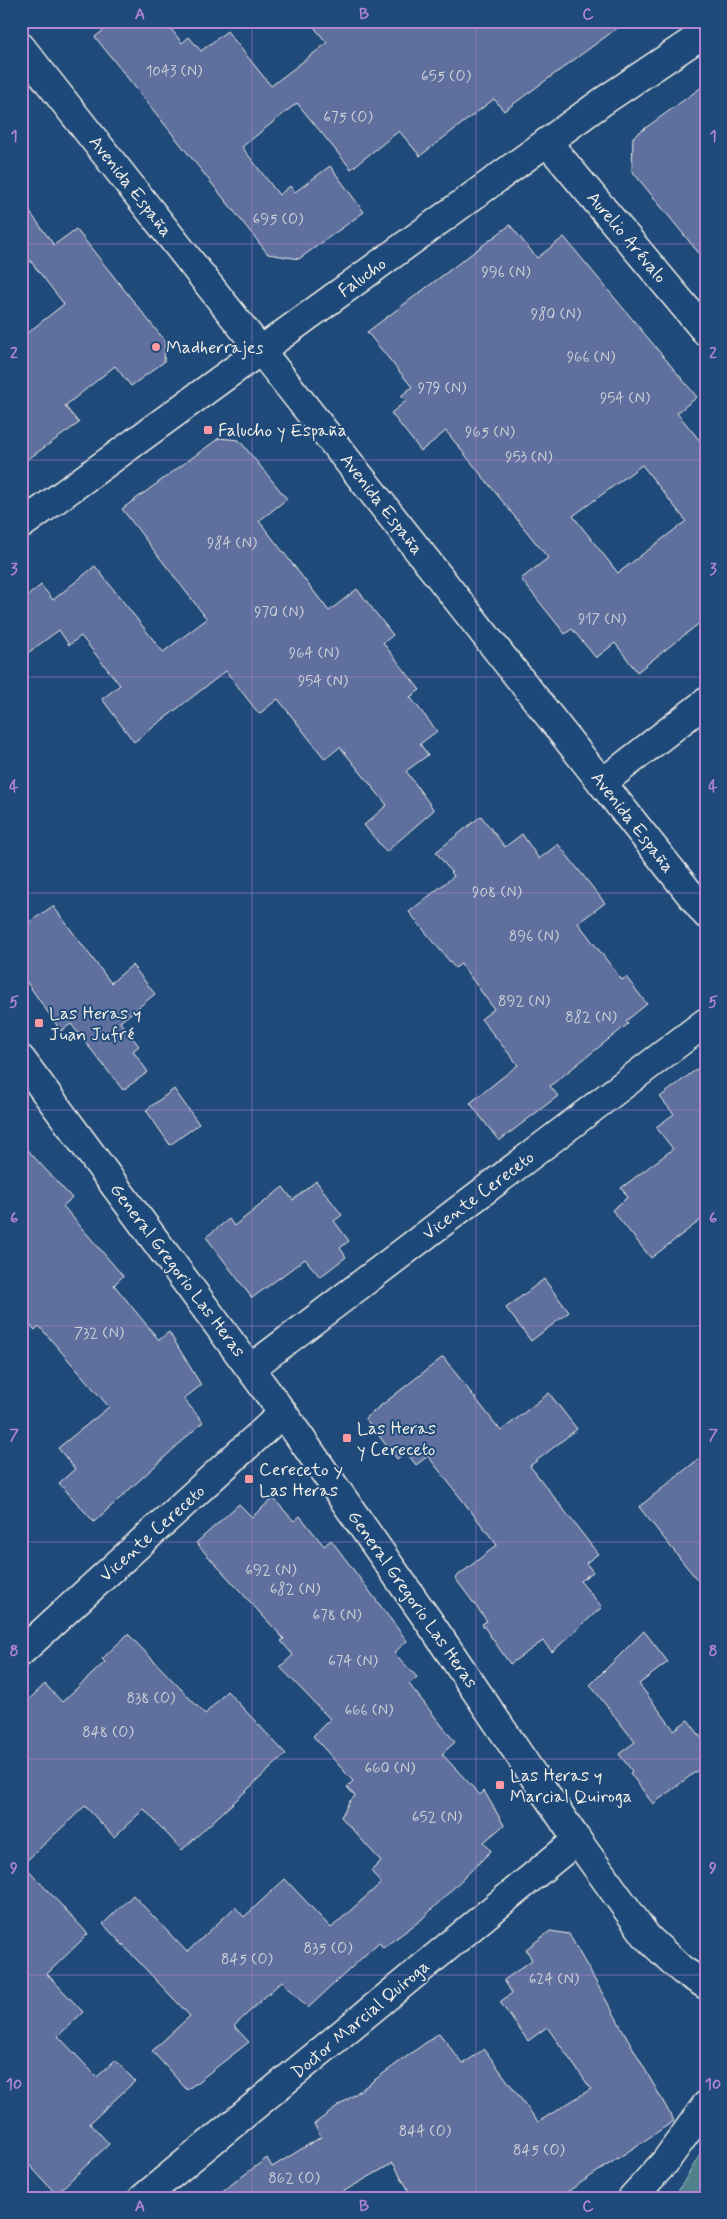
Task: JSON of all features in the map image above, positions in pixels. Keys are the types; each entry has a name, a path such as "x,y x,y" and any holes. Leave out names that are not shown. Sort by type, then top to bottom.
{"street":[{"name":"Falucho","path":"21,525 602,102 706,32"},
{"name":"Avenida España","path":"21,47 706,914"},
{"name":"Aurelio Arévalo","path":"548,142 706,332"},
{"path":"602,783 706,702"},
{"name":"Vicente Cereceto","path":"251,1368 706,1022"},
{"name":"General Gregorio Las Heras","path":"21,1059 284,1413 430,1623 577,1840 647,1937 682,1970 706,1985"},
{"name":"Vicente Cereceto","path":"21,1652 284,1413"},
{"name":"Doctor Marcial Quiroga","path":"144,2198 577,1840"},
{"path":"632,2198 665,2162 706,2104"}],"green space":[{"path":"706,2146 706,2198 674,2198 702,2151"}],"building":[{"path":"115,21 165,21 182,43 189,37 201,51 227,31 271,86 327,43 309,21 627,21 504,111 494,99 420,156 399,131 351,169 297,103 242,147 279,195 290,186 295,192 330,166 364,212 299,259 268,254 95,37"},
{"path":"706,84 706,262 632,171 633,137"},
{"path":"21,200 54,245 76,229 165,341 164,362 131,386 115,366 65,406 79,423 21,464 21,338 64,304 21,249"},
{"path":"510,225 537,258 564,237 697,397 677,413 706,448 706,618 637,672 615,643 596,658 572,629 565,634 521,579 548,558 446,431 421,451 391,413 406,401 401,396 412,387 367,332","holes":["642,465 686,521 618,573 573,516"]},
{"path":"219,438 239,440 287,499 259,521 329,611 357,589 393,635 383,643 420,690 410,697 437,731 420,744 428,755 406,771 434,810 386,852 364,825 387,805 340,747 325,759 278,699 259,714 226,671 134,742 102,699 120,685 81,636 69,645 59,630 21,658 21,601 41,585 53,600 95,566 163,652 207,619 122,509"},
{"path":"481,816 505,847 522,834 539,859 558,844 605,903 578,923 622,980 626,977 647,1004 626,1021 628,1024 550,1086 558,1096 499,1141 470,1103 518,1065 481,1019 494,1009 461,964 455,968 409,912 454,876 436,852"},
{"path":"53,906 111,983 132,965 155,994 120,1022 139,1046 133,1051 148,1072 123,1090 71,1024 61,1031 21,974 21,928"},
{"path":"706,1062 706,1216 651,1258 612,1210 628,1197 621,1188 673,1149 656,1127 674,1114 660,1097"},
{"path":"174,1089 199,1124 170,1145 146,1110"},
{"path":"21,1143 72,1198 63,1206 123,1276 114,1285 159,1340 169,1332 201,1385 184,1399 203,1422 94,1522 59,1483 75,1469 58,1448 109,1407 39,1326 35,1330 21,1315"},
{"path":"316,1181 342,1215 334,1221 349,1241 340,1248 346,1257 320,1277 305,1259 252,1298 206,1237 229,1219 234,1226 283,1187 293,1200"},
{"path":"544,1279 569,1312 531,1341 506,1308"},
{"path":"443,1357 501,1431 549,1393 577,1429 530,1466 598,1554 586,1563 593,1572 580,1581 602,1607 552,1652 543,1641 510,1664 482,1624 487,1621 455,1578 497,1545 428,1456 416,1465 406,1452 397,1459 365,1418"},
{"path":"706,1453 706,1591 639,1507"},
{"path":"273,1498 294,1521 300,1516 324,1546 331,1540 407,1641 394,1653 417,1677 409,1684 455,1742 442,1754 480,1795 484,1791 504,1825 484,1842 491,1851 421,1920 383,1948 379,1942 308,2008 282,1981 234,2026 249,2042 187,2090 152,2051 190,2016 103,1924 133,1895 187,1952 235,1907 244,1917 285,1879 331,1928 381,1883 371,1871 381,1861 341,1817 349,1802 355,1796 347,1787 353,1781 313,1736 330,1719 280,1667 293,1655 281,1641 284,1639 196,1543 239,1504 252,1517"},
{"path":"644,1631 668,1662 639,1684 674,1730 688,1720 706,1744 706,1764 653,1804 630,1773 632,1771 619,1754 635,1742 590,1685"},
{"path":"128,1634 205,1714 227,1691 286,1754 182,1850 144,1809 114,1837 85,1806 23,1864 88,1934 47,1974 83,2012 58,2036 97,2077 115,2060 135,2081 90,2123 109,2144 56,2194 21,2156 21,1707 45,1684 62,1702 105,1662 102,1659"},
{"path":"550,1931 569,1934 674,2121 558,2198 413,2198 393,2163 332,2198 213,2198 267,2158 272,2167 321,2137 314,2124 439,2033 463,2064 484,2049 538,2122 591,2089 547,2027 528,2041 500,2002 512,1993 504,1980 532,1960 526,1949"}],"place":[{"name":"Madherrajes","path":"156,347"},
{"name":"Falucho y España","path":"208,430"},
{"name":"Las Heras y Juan Jufré","path":"39,1023"},
{"name":"Las Heras y Cereceto","path":"347,1438"},
{"name":"Cereceto y Las Heras","path":"249,1479"},
{"name":"Las Heras y Marcial Quiroga","path":"500,1785"}]}
